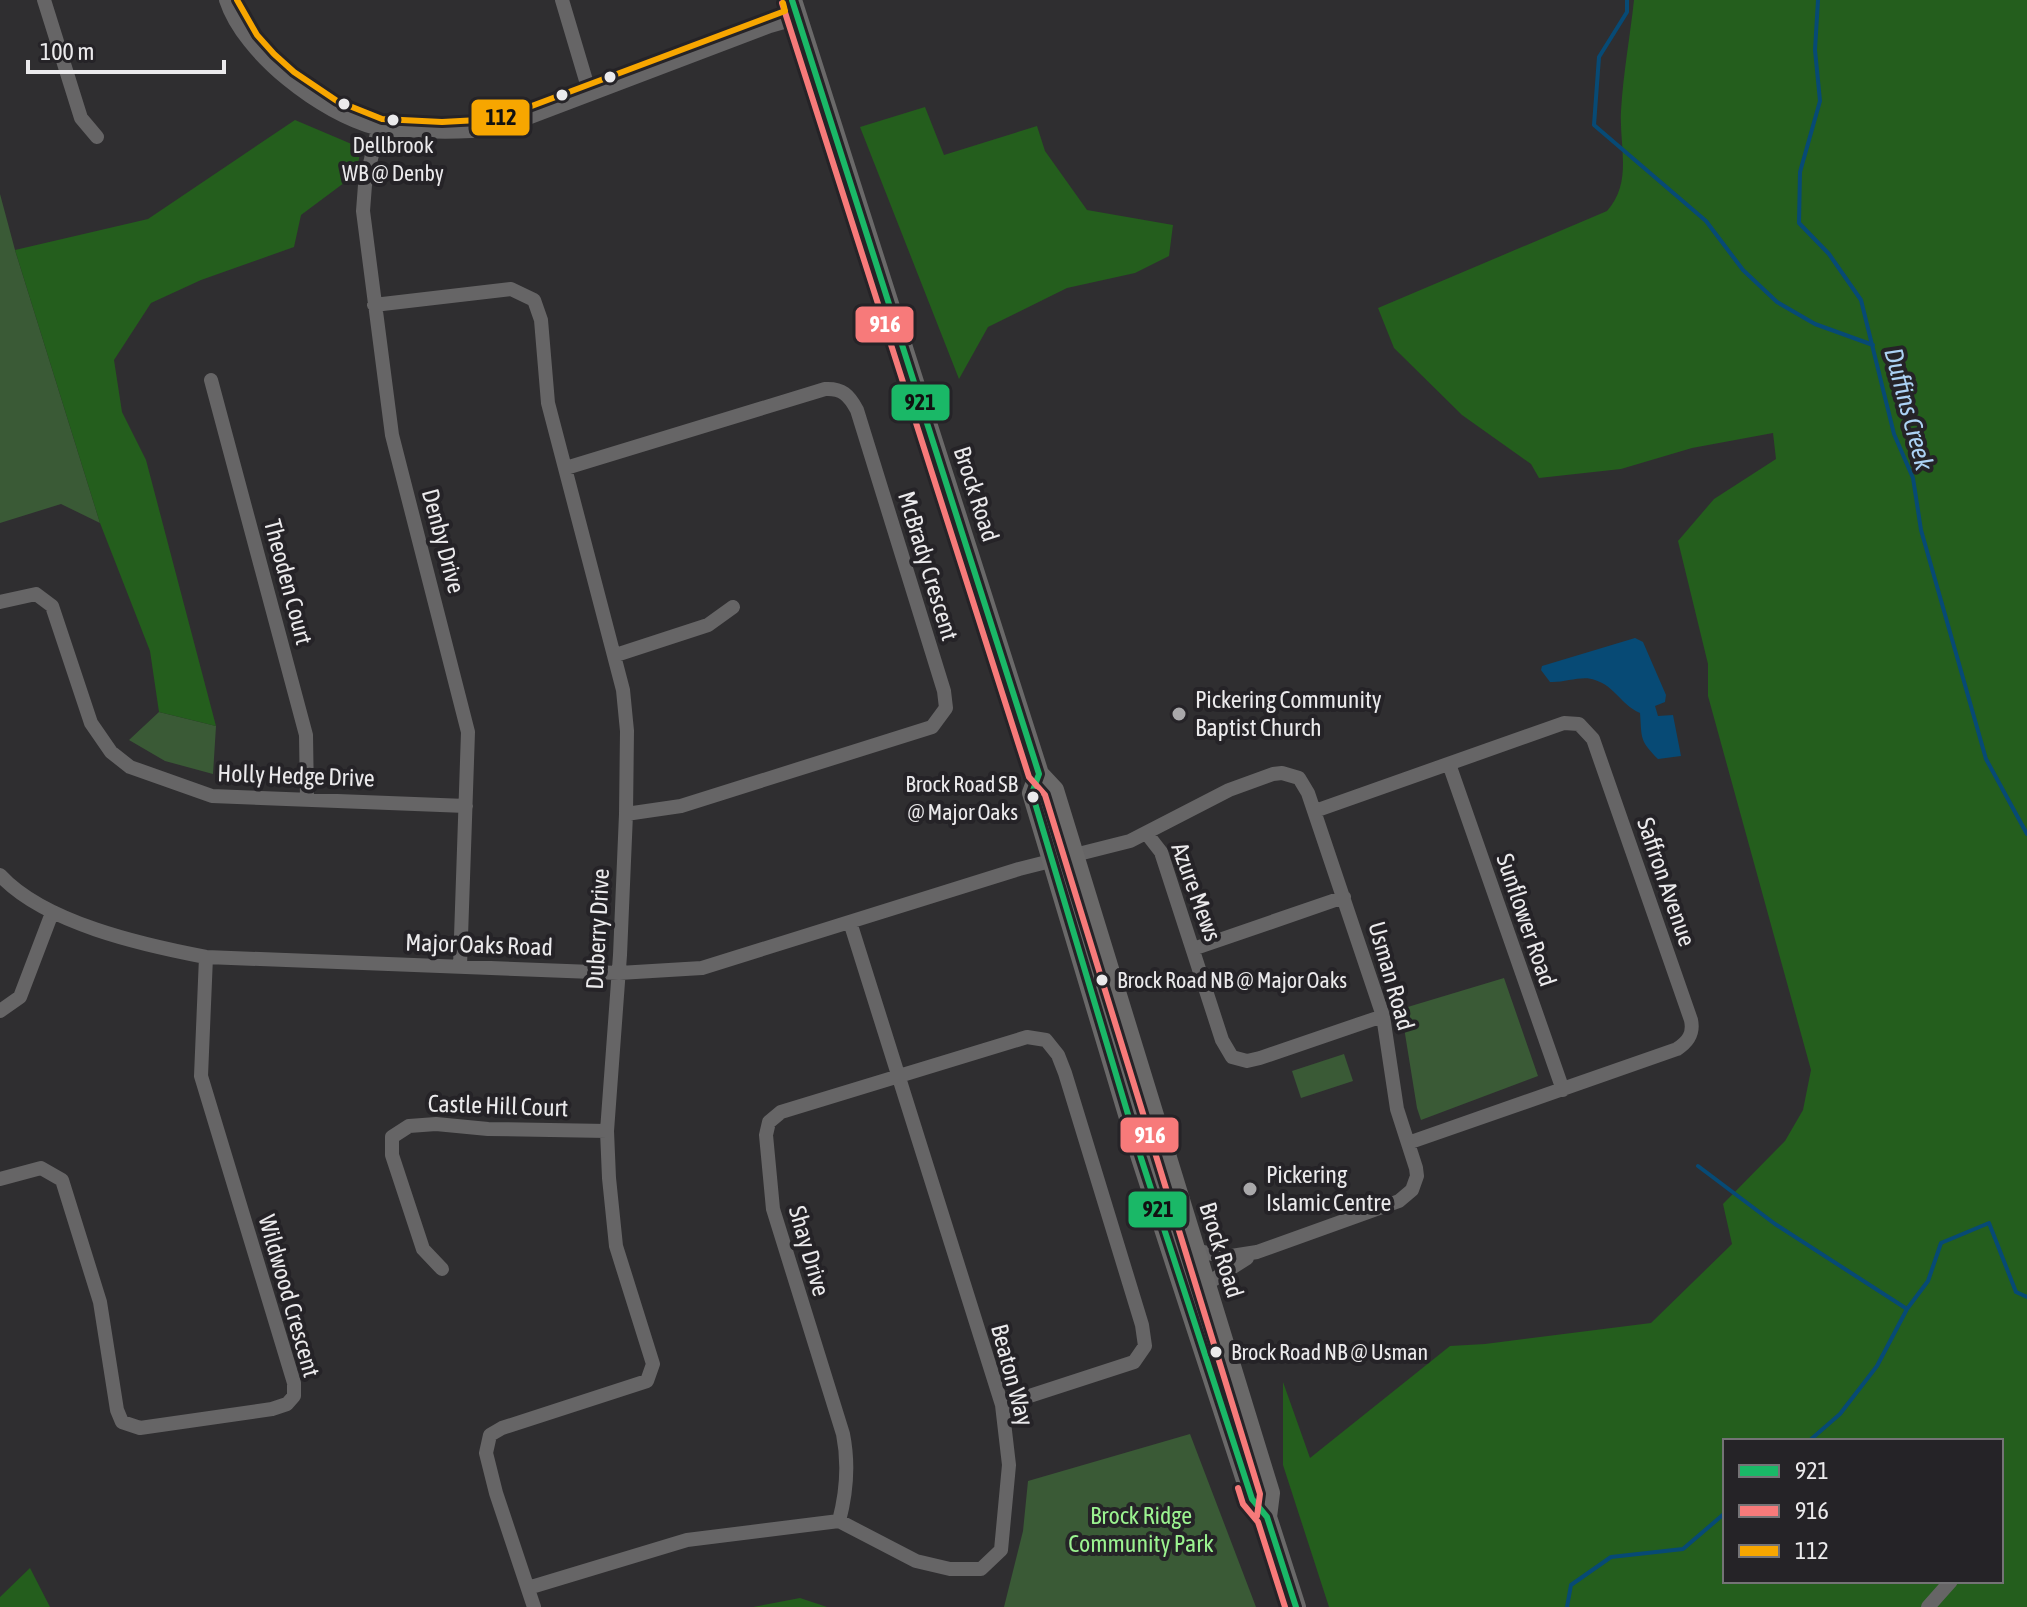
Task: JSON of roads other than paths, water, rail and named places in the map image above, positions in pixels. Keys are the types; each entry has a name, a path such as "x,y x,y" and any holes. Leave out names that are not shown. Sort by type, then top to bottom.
{"main road":[{"name":"Brock Road","path":"795,9 1039,774 1054,790 1075,856 1270,1493 1267,1517"},
{"name":"Brock Road","path":"1039,774 1032,793 1175,1266 1252,1499 1267,1517 1296,1607"},
{"path":"1175,1266 1205,1285"}],"street":[{"path":"44,0 81,118 97,137"},
{"path":"226,0 230,11 254,45 281,75 332,111 378,129 454,134 499,129 795,9"},
{"path":"562,0 590,94"},
{"name":"Denby Drive","path":"378,129 365,185 363,211 392,435 468,732 460,966"},
{"name":"Duberry Drive","path":"374,305 511,289 534,300 541,320 548,403 616,655 627,731 619,973 607,1131 611,1215 616,1246 653,1364 647,1381 502,1428 490,1435 486,1453 496,1493 534,1607"},
{"name":"Theoden Court","path":"211,380 306,735 307,798"},
{"name":"McBrady Crescent","path":"566,468 825,389 838,389 850,397 857,410 944,691 946,708 932,727 681,806 626,814"},
{"name":"Holly Hedge Drive","path":"0,602 36,594 52,606 91,723 111,752 130,767 212,796 466,806"},
{"path":"616,655 708,625 733,607"},
{"name":"Saffron Avenue","path":"1315,811 1564,723 1579,724 1586,729 1598,752 1692,1027 1686,1043 1677,1049 1408,1143"},
{"name":"Sunflower Road","path":"1449,764 1563,1090"},
{"name":"Usman Road","path":"1147,834 1199,804 1273,774 1299,778 1315,811 1383,1016 1397,1109 1417,1176 1408,1197 1257,1252 1225,1257 1195,1250"},
{"name":"Major Oaks Road","path":"0,875 8,884 52,913 148,946 206,957 619,973 702,968 1147,834"},
{"name":"Azure Mews","path":"1147,834 1161,852 1222,1040 1232,1057 1247,1061 1260,1058 1383,1016"},
{"path":"1193,949 1344,897"},
{"path":"0,1011 20,997 52,913"},
{"name":"Beaton Way","path":"839,1521 916,1561 950,1569 981,1569 1001,1550 1009,1465 1002,1405 850,922"},
{"name":"Wildwood Crescent","path":"0,1179 41,1168 62,1180 100,1302 117,1410 122,1422 140,1428 272,1409 287,1404 294,1396 294,1383 201,1076 206,957"},
{"name":"Shay Drive","path":"839,1521 848,1462 843,1434 773,1209 766,1135 769,1122 781,1112 1027,1037 1046,1040 1058,1055 1065,1073 1142,1325 1145,1346 1134,1362 1002,1405"},
{"name":"Castle Hill Court","path":"442,1269 423,1249 392,1155 392,1137 409,1126 436,1124 488,1129 607,1131"},
{"name":"Usman Road","path":"1205,1285 1257,1252"},
{"path":"528,1588 687,1540 839,1521"},
{"path":"1928,1607 1949,1583"}],"water":[{"path":"1635,638 1643,642 1666,695 1665,702 1655,706 1658,716 1673,715 1681,756 1658,759 1643,738 1640,713 1602,683 1585,678 1550,682 1541,670 1542,666"}],"waterway":[{"path":"1627,0 1627,12 1599,57 1594,125 1706,221 1743,270 1777,302 1815,324 1873,345"},
{"name":"Duffins Creek","path":"1818,0 1815,50 1820,101 1800,172 1799,223 1829,254 1861,300 1894,434 1913,478 1921,530 1986,759 2027,834"},
{"path":"1698,1166 1775,1224 1907,1309"},
{"path":"1811,1439 1840,1414 1877,1366 1907,1309 1928,1281 1941,1243 1989,1223 2016,1292 2027,1297"},
{"path":"1567,1607 1571,1585 1611,1557 1683,1549 1723,1515"}],"place":[{"name":"Dellbrook WB @ Denby","path":"393,120"},
{"name":"Pickering Community Baptist Church","path":"1179,714"},
{"name":"Brock Road SB @ Major Oaks","path":"1033,797"},
{"name":"Brock Road NB @ Major Oaks","path":"1102,980"},
{"name":"Pickering Islamic Centre","path":"1250,1189"},
{"name":"Brock Road NB @ Usman","path":"1216,1352"}],"park label":[{"name":"Brock Ridge Community Park","path":"1141,1530"}]}
